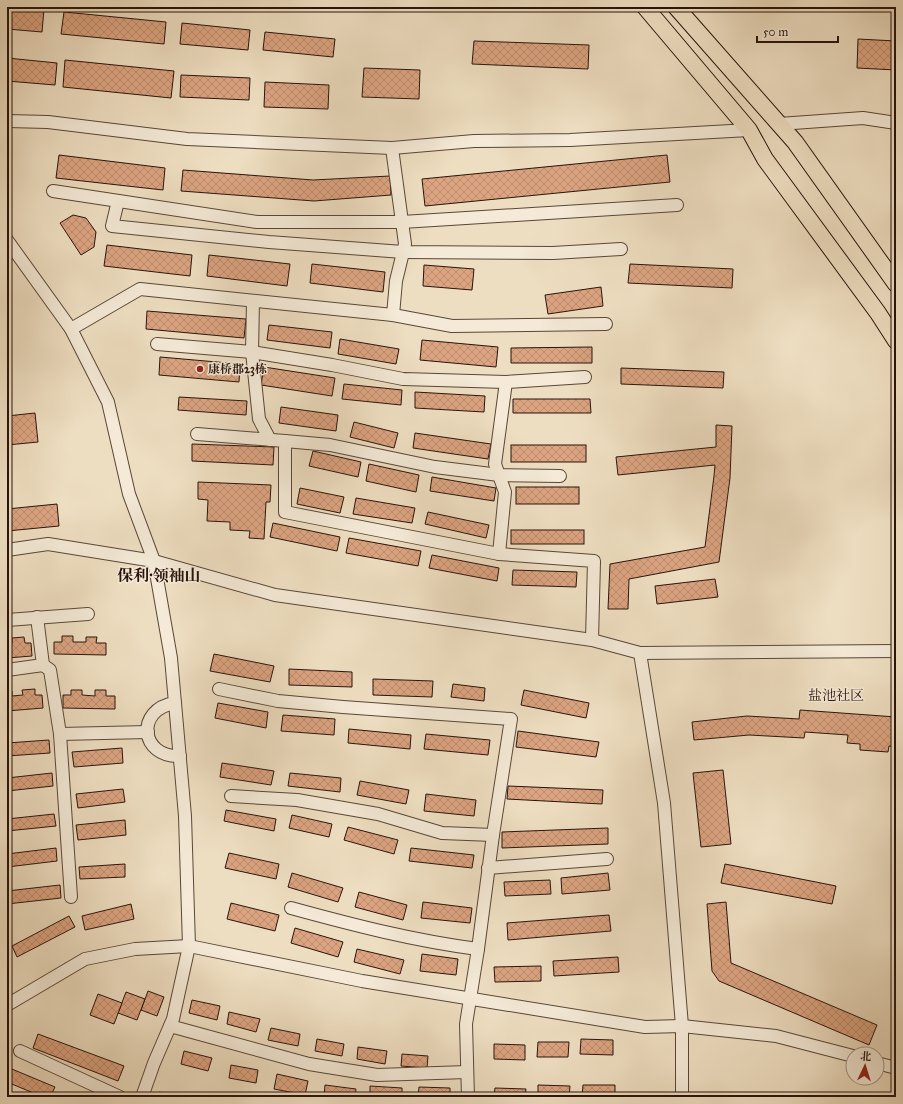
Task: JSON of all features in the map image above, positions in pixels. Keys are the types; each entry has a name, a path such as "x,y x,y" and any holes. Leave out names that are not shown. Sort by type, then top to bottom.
{"main road":[{"path":"645,7 749,130 765,159 878,313 896,341"},
{"path":"676,7 795,142 896,284"}],"street":[{"path":"779,124 863,118 896,123"},
{"path":"7,121 48,122 187,139 392,148 474,141 570,140 749,130"},
{"path":"392,148 405,244 396,281 392,315"},
{"path":"53,191 257,222 402,222 677,205"},
{"path":"118,201 112,226 269,242 403,252 553,253 621,249"},
{"path":"7,240 71,329 108,402 129,494 154,561 171,658 185,816 189,946 173,1019 154,1063 142,1097"},
{"path":"71,329 140,289 392,315 452,326 606,324"},
{"path":"253,301 252,352 259,419 270,440"},
{"path":"157,344 252,352 332,365 403,379 506,382 585,377"},
{"path":"499,554 505,492 496,464 506,382"},
{"path":"197,434 330,445 435,467 499,475 560,476"},
{"path":"284,441 285,512 499,554 594,561 592,640"},
{"path":"7,550 48,544 154,561 275,595 592,640 640,653 896,650"},
{"path":"7,620 88,614"},
{"path":"37,618 43,665"},
{"path":"640,653 664,803 682,1026 682,1097"},
{"path":"7,670 43,665 50,670 60,734 71,897"},
{"path":"219,689 278,701 511,719 488,868 471,1000 466,1024 468,1097"},
{"path":"175,703 166,704 158,708 148,723 148,732 150,741 162,754 180,756"},
{"path":"60,734 148,732"},
{"path":"231,796 297,800 370,813 442,833 493,835"},
{"path":"488,868 607,859"},
{"path":"291,908 350,924 426,941 478,949"},
{"path":"7,1005 85,959 135,948 189,946 362,981 471,1000 645,1027 682,1026 776,1036 845,1054"},
{"path":"170,1026 309,1064 377,1075 467,1072"},
{"path":"20,1051 120,1097"},
{"path":"885,1065 896,1068"}],"building":[{"path":"7,7 44,9 42,32 7,29"},
{"path":"64,12 166,22 164,44 61,34"},
{"path":"182,23 250,30 248,50 180,44"},
{"path":"265,32 335,39 333,57 263,50"},
{"path":"858,39 896,41 896,70 857,68"},
{"path":"474,41 589,45 588,69 472,64"},
{"path":"7,58 57,63 55,85 7,81"},
{"path":"65,60 174,71 171,98 63,87"},
{"path":"364,68 420,70 419,99 362,97"},
{"path":"181,75 250,78 249,100 180,97"},
{"path":"265,82 329,85 328,109 264,107"},
{"path":"59,155 165,168 163,190 56,178"},
{"path":"667,155 670,182 425,206 422,179"},
{"path":"183,170 313,180 390,176 391,195 314,201 181,191"},
{"path":"73,215 86,218 96,232 94,247 81,255 60,223"},
{"path":"107,245 192,255 190,276 104,266"},
{"path":"209,255 290,264 287,286 207,276"},
{"path":"312,264 385,272 383,292 310,283"},
{"path":"630,264 733,269 732,288 628,283"},
{"path":"424,265 474,269 472,290 423,286"},
{"path":"601,287 603,306 548,314 545,295"},
{"path":"147,311 246,319 244,338 146,329"},
{"path":"269,325 332,332 330,348 267,340"},
{"path":"340,339 399,349 396,364 338,354"},
{"path":"422,340 498,347 496,367 420,360"},
{"path":"592,347 592,363 511,363 511,348"},
{"name":"康桥郡23栋","path":"160,357 240,364 239,382 159,375"},
{"path":"264,367 335,378 332,396 261,385"},
{"path":"621,368 724,372 723,388 621,384"},
{"path":"344,384 402,390 401,405 342,399"},
{"path":"415,392 485,396 484,412 415,408"},
{"path":"179,397 247,401 246,415 178,410"},
{"path":"513,399 590,399 591,413 513,413"},
{"path":"281,407 338,415 336,431 279,423"},
{"path":"35,413 38,442 7,445 7,416"},
{"path":"354,422 398,433 394,448 350,437"},
{"path":"716,425 732,426 730,478 719,562 629,579 628,609 608,609 610,564 705,547 715,465 618,475 616,457 716,447"},
{"path":"415,433 491,444 488,459 413,448"},
{"path":"192,444 274,447 273,465 192,461"},
{"path":"511,445 586,445 586,462 511,462"},
{"path":"313,451 361,462 358,477 309,466"},
{"path":"369,464 419,475 416,492 366,481"},
{"path":"432,477 496,488 494,501 430,491"},
{"path":"198,482 271,485 270,502 266,502 264,539 249,538 250,531 230,530 230,522 207,521 208,500 198,499"},
{"path":"516,487 579,487 579,504 516,504"},
{"path":"300,488 344,497 340,513 297,504"},
{"path":"356,498 415,508 412,523 353,514"},
{"path":"57,504 59,526 7,531 7,509"},
{"path":"428,512 489,525 486,538 425,524"},
{"path":"273,523 340,537 337,551 270,537"},
{"path":"511,530 584,530 584,544 511,544"},
{"path":"349,538 421,551 418,566 346,553"},
{"path":"432,555 499,568 497,581 429,568"},
{"path":"513,570 577,572 576,587 512,585"},
{"path":"715,579 718,597 657,604 655,586"},
{"path":"62,636 73,636 73,642 86,642 86,637 97,637 96,643 106,643 106,655 54,654 54,642 62,642"},
{"path":"24,637 25,643 31,643 32,656 7,658 7,644 12,643 12,638"},
{"path":"214,654 274,666 270,682 210,671"},
{"path":"289,669 352,672 352,687 289,685"},
{"path":"373,679 433,681 432,697 373,695"},
{"path":"453,684 485,688 484,701 451,697"},
{"path":"35,689 35,695 42,695 43,708 7,711 7,691 12,691 12,696 23,695 22,690"},
{"path":"71,690 82,690 82,695 95,696 95,690 106,690 106,696 115,696 115,709 63,708 63,695 71,695"},
{"path":"524,690 589,703 586,718 521,705"},
{"path":"218,703 268,712 266,728 215,718"},
{"path":"800,710 896,717 896,747 889,746 888,752 860,750 860,744 847,743 848,735 805,732 804,738 749,735 694,740 692,722 747,716 799,719"},
{"path":"283,715 335,719 334,735 281,731"},
{"path":"349,729 411,735 410,749 348,743"},
{"path":"518,731 599,742 596,757 516,747"},
{"path":"426,734 490,740 488,755 424,749"},
{"path":"49,740 50,753 7,756 7,743"},
{"path":"122,748 123,763 74,767 72,752"},
{"path":"222,763 274,771 271,785 220,777"},
{"path":"723,770 731,844 701,847 693,773"},
{"path":"52,773 53,786 7,791 7,778"},
{"path":"290,773 341,778 340,792 288,786"},
{"path":"360,781 409,790 406,804 357,795"},
{"path":"508,786 603,790 602,804 507,799"},
{"path":"123,789 125,802 78,808 76,794"},
{"path":"426,794 476,800 474,816 424,811"},
{"path":"226,810 276,819 274,831 224,821"},
{"path":"54,814 56,826 7,831 7,819"},
{"path":"292,815 332,824 329,837 289,828"},
{"path":"125,820 126,835 78,840 76,825"},
{"path":"348,827 398,840 394,854 344,840"},
{"path":"608,828 608,844 502,848 502,832"},
{"path":"56,848 57,861 7,867 7,854"},
{"path":"411,848 474,855 472,868 409,861"},
{"path":"229,853 279,864 276,879 225,868"},
{"path":"125,864 125,877 80,879 79,867"},
{"path":"725,864 836,886 832,904 721,883"},
{"path":"292,873 343,888 338,902 288,887"},
{"path":"608,873 610,890 562,894 561,878"},
{"path":"550,880 551,894 505,896 504,882"},
{"path":"60,885 61,898 7,904 7,891"},
{"path":"359,892 407,905 403,920 355,907"},
{"path":"423,902 472,908 470,923 421,918"},
{"path":"726,902 731,963 877,1025 869,1045 719,981 712,971 707,904"},
{"path":"231,903 279,915 275,931 227,919"},
{"path":"131,904 134,919 85,930 82,916"},
{"path":"609,915 611,931 508,940 507,923"},
{"path":"69,916 75,927 17,957 12,946"},
{"path":"295,928 343,942 338,957 291,943"},
{"path":"357,949 404,960 400,974 354,962"},
{"path":"422,954 458,959 456,975 420,971"},
{"path":"618,957 619,972 554,976 553,961"},
{"path":"541,966 541,981 495,982 494,967"},
{"path":"148,991 164,997 157,1016 141,1010"},
{"path":"126,992 145,999 137,1020 118,1013"},
{"path":"98,994 122,1003 114,1024 90,1015"},
{"path":"192,1000 220,1006 217,1020 189,1013"},
{"path":"229,1012 260,1019 256,1032 227,1024"},
{"path":"271,1028 300,1034 298,1046 268,1040"},
{"path":"38,1034 124,1066 118,1081 33,1048"},
{"path":"317,1039 344,1044 342,1056 315,1051"},
{"path":"581,1039 613,1040 613,1055 580,1054"},
{"path":"538,1042 569,1042 568,1057 537,1057"},
{"path":"494,1044 525,1045 525,1060 494,1059"},
{"path":"358,1047 387,1051 385,1064 357,1059"},
{"path":"184,1051 212,1058 208,1071 181,1064"},
{"path":"402,1054 428,1056 427,1068 401,1066"},
{"path":"231,1065 258,1070 256,1083 229,1078"},
{"path":"7,1067 55,1087 50,1097 43,1097 7,1082"},
{"path":"277,1074 308,1081 305,1095 274,1089"},
{"path":"325,1085 356,1089 355,1097 324,1097"},
{"path":"538,1085 570,1086 569,1097 538,1097"},
{"path":"583,1085 615,1085 615,1097 582,1097"},
{"path":"370,1086 402,1088 402,1097 370,1097"},
{"path":"419,1087 450,1088 450,1097 418,1097"},
{"path":"495,1088 526,1089 525,1097 494,1097"},
{"path":"159,1092 182,1097 158,1097"}],"place":[{"name":"康桥郡23栋","path":"200,369"}],"district":[{"name":"保利·领袖山","path":"159,575"},
{"name":"盐池社区","path":"836,695"}]}
